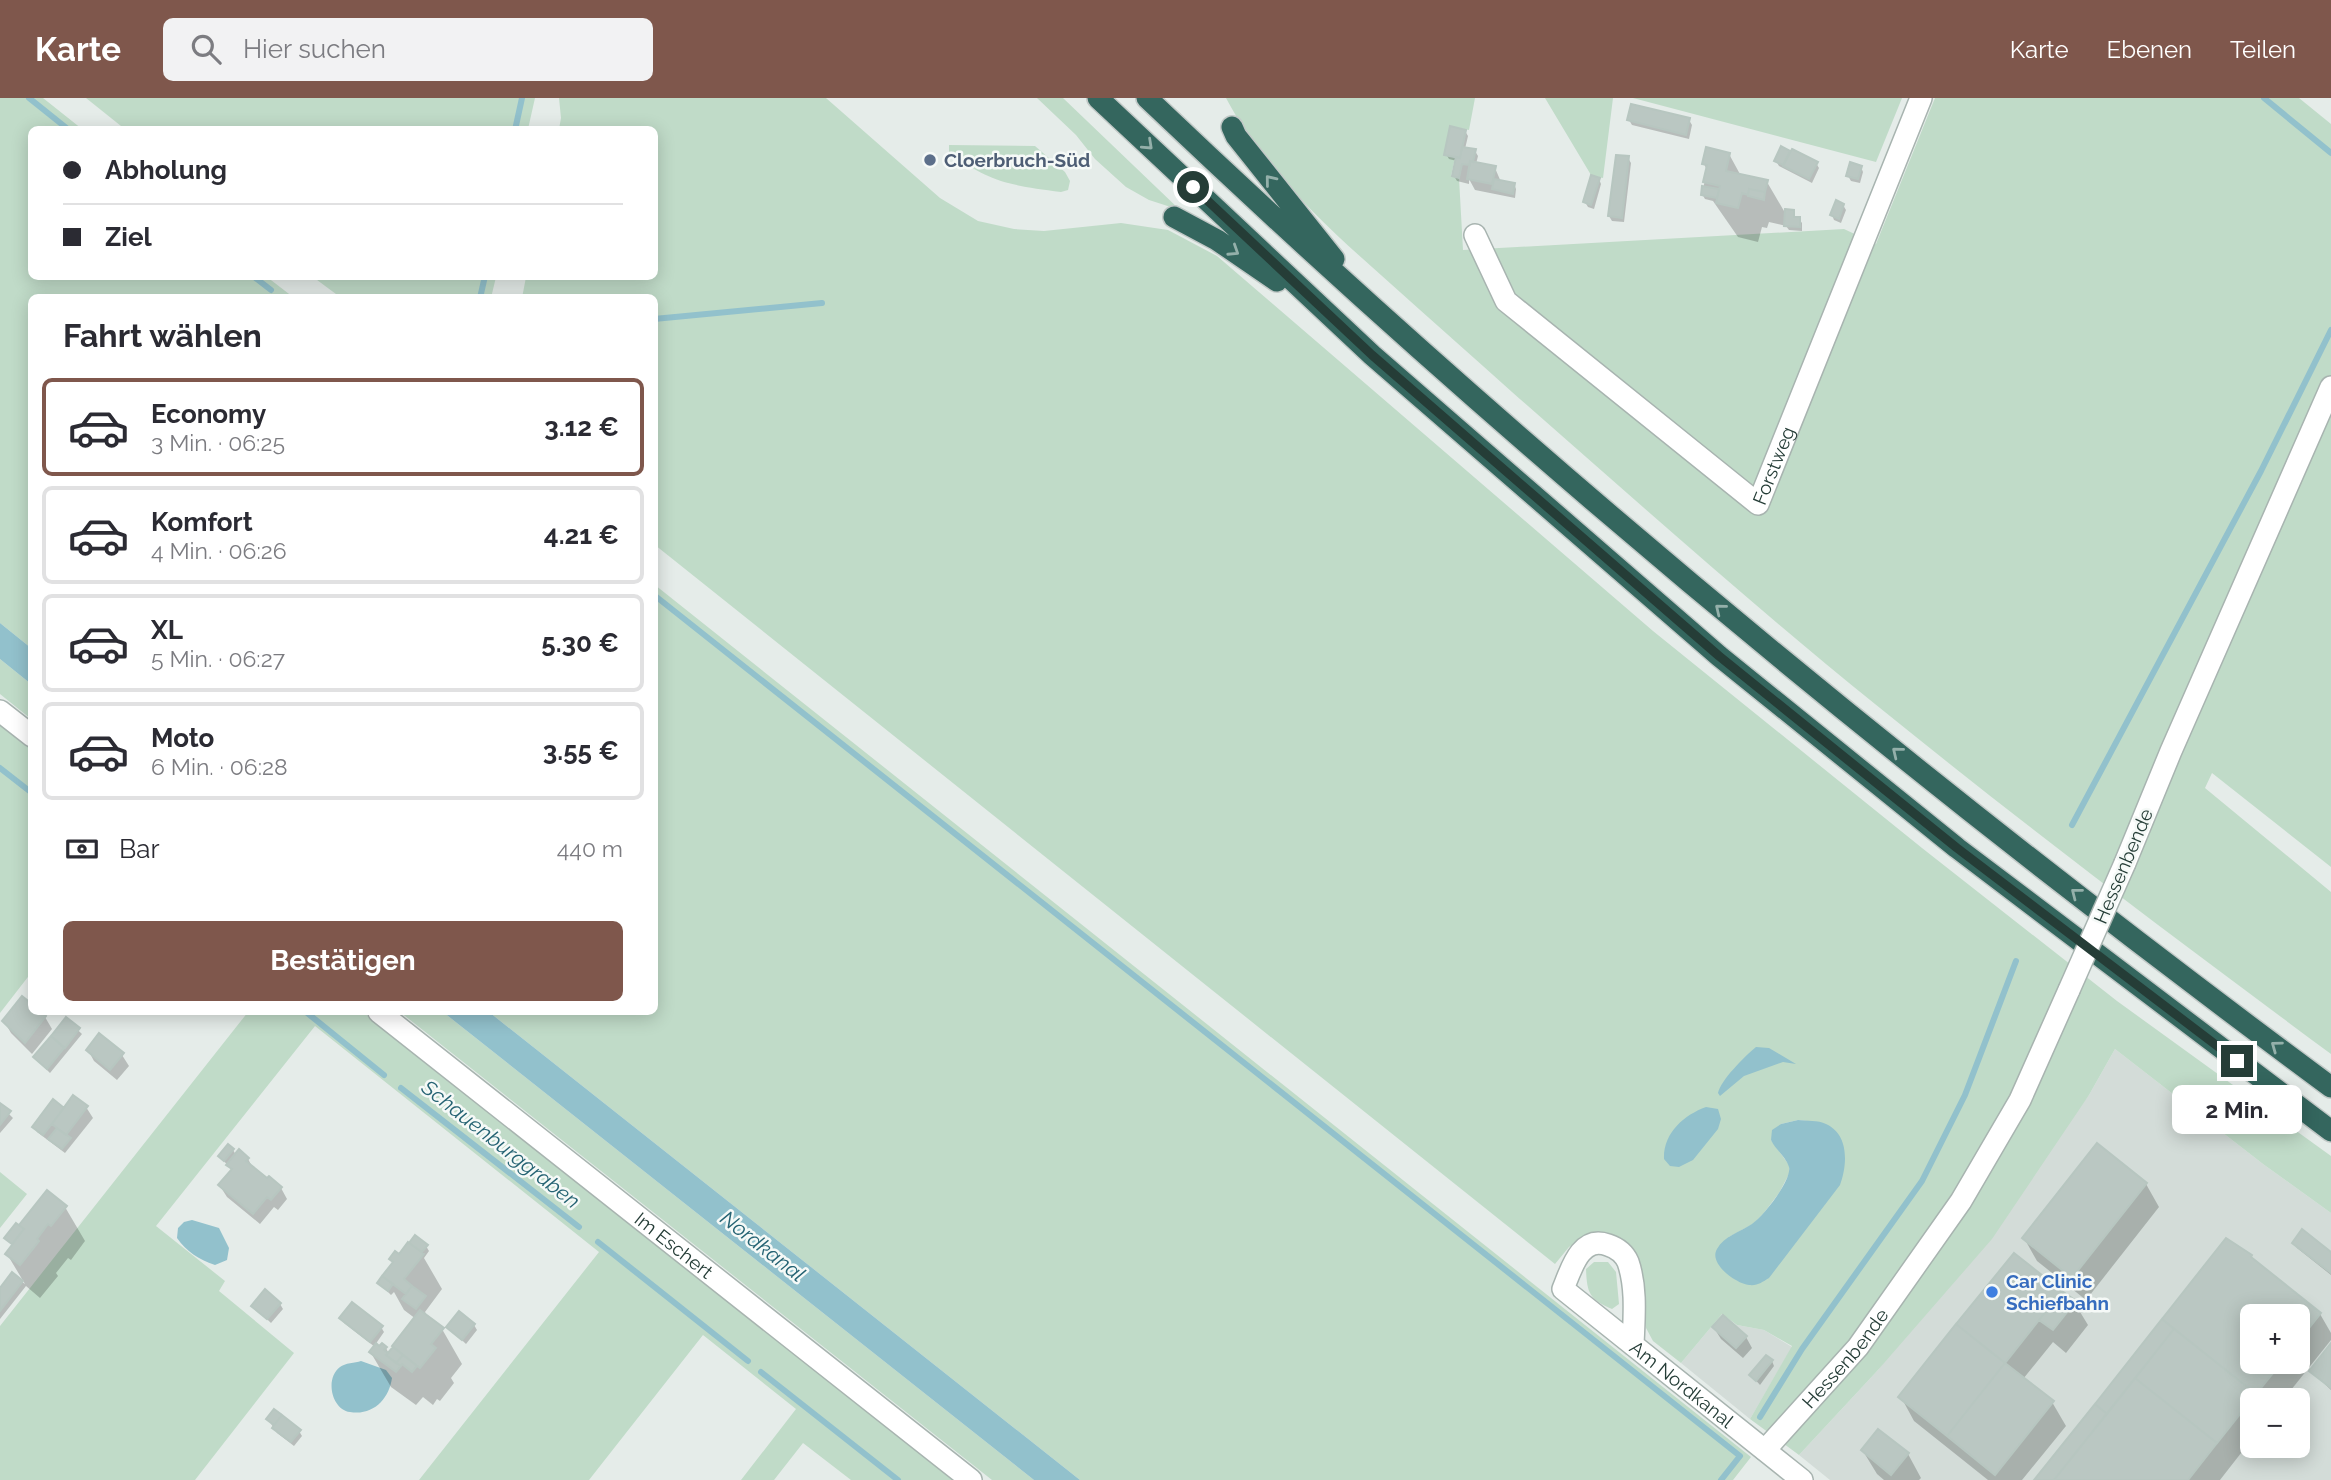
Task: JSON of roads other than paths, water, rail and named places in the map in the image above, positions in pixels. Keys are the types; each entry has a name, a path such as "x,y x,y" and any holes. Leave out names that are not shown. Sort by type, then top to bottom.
{"highway":[{"path":"1098,98 1372,355 1719,656 1968,856 2331,1131"},
{"path":"1147,98 1374,310 1719,609 1984,822 2331,1087"},
{"path":"1232,127 1374,310"},
{"path":"1174,217 1262,269 1372,355"}],"street":[{"name":"Forstweg","path":"1475,235 1506,301 1758,503 1921,98"},
{"name":"Hessenbende","path":"1765,1450 1858,1347 1961,1201 2020,1100 2331,387"},
{"path":"0,711 28,733"},
{"name":"Im Eschert","path":"383,1015 971,1480"},
{"name":"Am Nordkanal","path":"1633,1345 1635,1298 1625,1255 1604,1243 1590,1244 1580,1252 1563,1289 1633,1345 1765,1450 1802,1480"}],"water":[{"path":"0,623 28,646 28,682 0,659"},
{"name":"Nordkanal","path":"447,1015 493,1015 1080,1480 1034,1480"},
{"path":"1756,1047 1769,1048 1796,1064 1783,1062 1744,1076 1720,1096 1718,1093 1728,1075"},
{"path":"1706,1107 1718,1109 1721,1119 1718,1129 1693,1160 1679,1167 1670,1166 1664,1159 1671,1133 1683,1120"},
{"path":"1798,1120 1823,1123 1839,1135 1845,1152 1840,1185 1769,1278 1755,1285 1744,1284 1720,1267 1715,1255 1728,1237 1757,1220 1782,1189 1789,1167 1771,1140 1772,1130 1781,1124"},
{"path":"192,1220 219,1228 229,1248 227,1260 215,1265 193,1254 181,1243 177,1238 178,1228 184,1222"},
{"path":"361,1361 386,1370 392,1378 387,1393 373,1409 350,1412 338,1405 335,1399 332,1392 333,1378 342,1366"}],"waterway":[{"path":"29,98 64,126"},
{"path":"516,126 522,98"},
{"path":"2264,98 2331,153"},
{"path":"258,280 271,290"},
{"path":"481,294 484,280"},
{"path":"658,319 822,303"},
{"path":"2072,825 2261,471 2331,330"},
{"path":"658,598 1740,1456 1721,1480"},
{"name":"Schauenburggraben","path":"0,768 28,790"},
{"path":"1760,1417 1802,1349 1922,1181 1965,1095 2016,961"},
{"name":"Schauenburggraben","path":"310,1015 384,1075"},
{"name":"Schauenburggraben","path":"401,1088 579,1227"},
{"name":"Schauenburggraben","path":"598,1242 748,1361"},
{"name":"Schauenburggraben","path":"761,1372 898,1480"}],"place":[{"name":"Cloerbruch-Süd","path":"930,160"},
{"name":"Car Clinic Schiefbahn","path":"1992,1292"}]}
